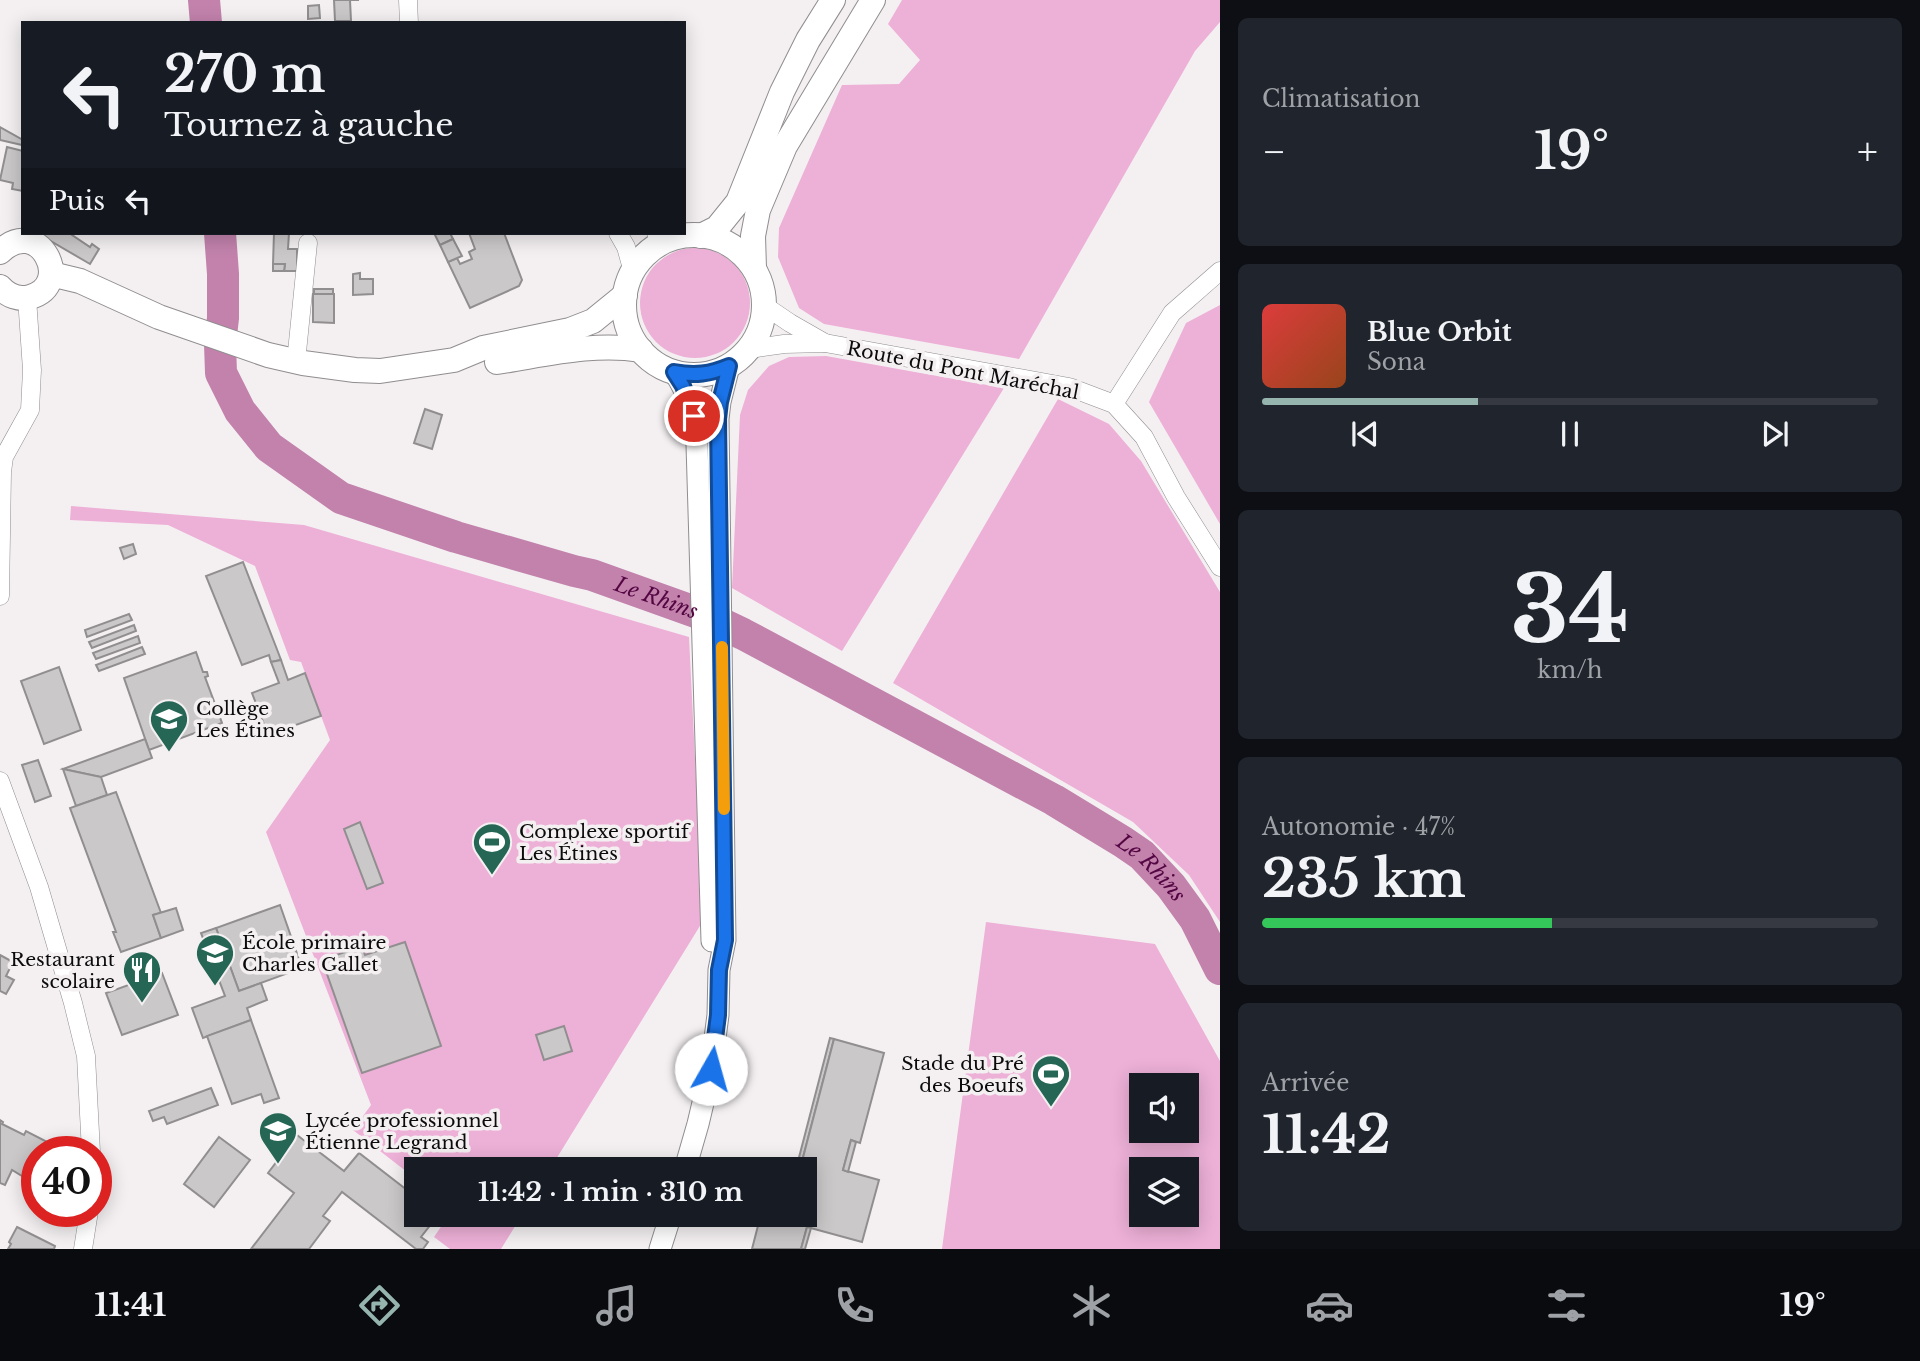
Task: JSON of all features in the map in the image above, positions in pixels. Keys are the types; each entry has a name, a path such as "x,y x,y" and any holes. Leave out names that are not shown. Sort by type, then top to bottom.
{"main road":[{"path":"701,236 717,228 738,202 782,92 808,40 833,0"},
{"path":"754,268 753,236 758,210 785,146 873,0"},
{"path":"664,236 701,236 722,241 740,252 754,268 762,286 765,306 763,321 749,349 729,366 702,375 674,372 656,364 633,338 625,310 629,284 640,261 664,236"},
{"path":"0,288 10,296 27,298 43,290 51,274 48,258 37,245 21,241 2,246"},
{"path":"51,274 80,281 159,317 268,355 335,368 380,371 454,360 486,363 585,348 617,347 641,350"},
{"path":"454,360 483,348 570,330 593,321 629,284"}],"street":[{"path":"408,0 409,21"},
{"path":"619,235 625,247 629,284"},
{"path":"296,362 309,243"},
{"path":"1114,404 1172,313 1220,271"},
{"path":"0,596 4,457 30,410 32,370 27,298"},
{"name":"Route du Pont Maréchal","path":"765,306 825,343"},
{"name":"Route du Pont Maréchal","path":"749,349 784,344 825,343 1069,387 1114,404 1144,437 1176,497 1220,567"},
{"path":"713,670 721,561 718,419 729,366"},
{"path":"674,372 683,386 694,416 697,444 699,555 713,670 726,905 725,940 719,970 718,1015 711,1069 688,1157"},
{"path":"0,781 38,887 73,1003 86,1056 90,1136"},
{"path":"83,1249 86,1227"},
{"path":"660,1249 667,1227"}],"shaded area":[{"path":"902,0 1220,0 1220,22 1195,51 1019,359 824,324 799,308 778,257 779,228 842,85 899,84 920,60 888,24"},
{"path":"695,248 716,252 734,264 746,282 750,303 746,324 734,342 716,354 695,358 674,354 656,342 644,324 640,303 644,282 656,264 674,252"},
{"path":"1220,305 1220,524 1149,402 1186,323"},
{"path":"826,356 1004,388 842,651 732,588 740,415 748,390 769,366 789,357"},
{"path":"1058,399 1109,424 1141,461 1220,592 1220,922 1189,875 1133,822 893,683"},
{"name":"Complexe sportif Les Étines","path":"71,506 304,525 689,637 703,921 557,1157 404,1157 404,1170 353,1130 371,1105 266,832 330,740 301,662 290,660 255,566 168,525 70,520"},
{"name":"Stade du Pré des Boeufs","path":"986,922 1155,944 1220,1061 1220,1249 942,1249"},
{"path":"441,1227 515,1227 501,1249 450,1249 434,1237"}],"building":[{"path":"334,0 350,0 351,21 335,21"},
{"path":"319,5 320,18 308,19 308,6"},
{"path":"0,127 21,139 21,145 0,140"},
{"path":"7,147 21,150 21,191 12,189 13,183 0,180"},
{"path":"40,235 72,235 90,247 92,244 99,249 90,264"},
{"path":"274,235 289,235 288,249 297,249 297,271 284,271 285,264 273,264"},
{"path":"435,235 451,235 453,239 440,245"},
{"path":"470,235 505,235 522,280 519,286 470,308 448,262 457,258 460,264 472,259 469,252 475,249"},
{"path":"453,239 462,256 448,262 440,245"},
{"path":"273,264 285,264 284,271 273,271"},
{"path":"360,273 360,279 373,279 373,294 353,295 353,274"},
{"path":"314,289 333,289 333,294 314,294"},
{"path":"313,294 334,294 334,323 313,322"},
{"path":"425,409 442,415 432,449 414,443"},
{"path":"133,544 136,554 124,559 120,548"},
{"path":"243,562 281,660 271,662 269,655 242,665 206,576"},
{"path":"129,614 132,620 87,637 85,630"},
{"path":"134,625 136,631 92,648 89,642"},
{"path":"138,636 140,643 96,659 93,653"},
{"path":"142,647 145,654 99,671 96,665"},
{"path":"196,652 203,672 207,672 208,676 205,677 222,723 149,750 124,678"},
{"path":"281,660 288,680 305,673 321,716 268,735 252,693 279,683 271,662"},
{"path":"59,667 81,730 44,744 21,681"},
{"path":"145,739 152,758 101,777 63,769"},
{"path":"38,760 51,796 35,802 22,765"},
{"path":"63,769 101,777 107,795 76,806"},
{"path":"116,792 161,913 153,915 161,938 121,952 70,808"},
{"path":"360,822 383,883 367,889 344,829"},
{"path":"280,905 302,968 239,991 216,928"},
{"path":"176,908 183,930 161,938 153,915"},
{"path":"216,928 239,991 261,983 267,1000 247,1008 251,1020 203,1038 192,1008 225,996 201,933"},
{"path":"405,942 441,1046 362,1073 322,960 362,946 365,955"},
{"path":"0,955 13,962 6,976 14,980 6,994 0,991"},
{"name":"Restaurant scolaire","path":"162,973 178,1015 122,1035 106,993"},
{"path":"251,1020 279,1098 264,1103 261,1094 232,1104 207,1036"},
{"path":"564,1026 572,1051 544,1060 536,1035"},
{"path":"830,1038 834,1039 803,1157 799,1157"},
{"path":"834,1039 884,1053 860,1143 851,1140 843,1170 879,1180 862,1242 807,1227 817,1227 817,1157 803,1157"},
{"path":"211,1088 218,1105 167,1124 164,1117 153,1121 149,1111"},
{"path":"0,1120 2,1124 24,1135 26,1131 36,1136 21,1136 21,1175 12,1170 5,1185 0,1183"},
{"path":"297,1135 344,1171 359,1153 404,1188 404,1227 429,1227 421,1237 428,1242 423,1249 416,1249 342,1192 323,1216 330,1221 309,1249 251,1249 294,1193 268,1173"},
{"path":"219,1137 250,1160 214,1207 184,1184"},
{"path":"851,1140 856,1142 848,1172 843,1170"},
{"path":"17,1227 55,1246 54,1249 8,1249"},
{"path":"758,1227 807,1227 801,1249 752,1249"},
{"path":"807,1227 811,1228 805,1249 801,1249"}],"waterway":[{"name":"Le Rhins","path":"204,0 206,21"},
{"name":"Le Rhins","path":"220,235 223,274 221,373 240,411 269,447 341,498 456,537 592,575 701,614 1054,800 1142,855 1171,886 1195,919 1220,969"}],"slow traffic":[{"path":"722,647 724,809"}],"place":[{"name":"Collège Les Étines","path":"169,753"},
{"name":"Complexe sportif Les Étines","path":"492,876"},
{"name":"École primaire Charles Gallet","path":"215,987"},
{"name":"Restaurant scolaire","path":"142,1004"},
{"name":"Stade du Pré des Boeufs","path":"1051,1108"},
{"name":"Lycée professionnel Étienne Legrand","path":"278,1165"}],"route":[{"path":"694,416 690,401 674,372 702,375 729,366 718,419 726,905 725,940 719,970 718,1015 711,1069"}]}
